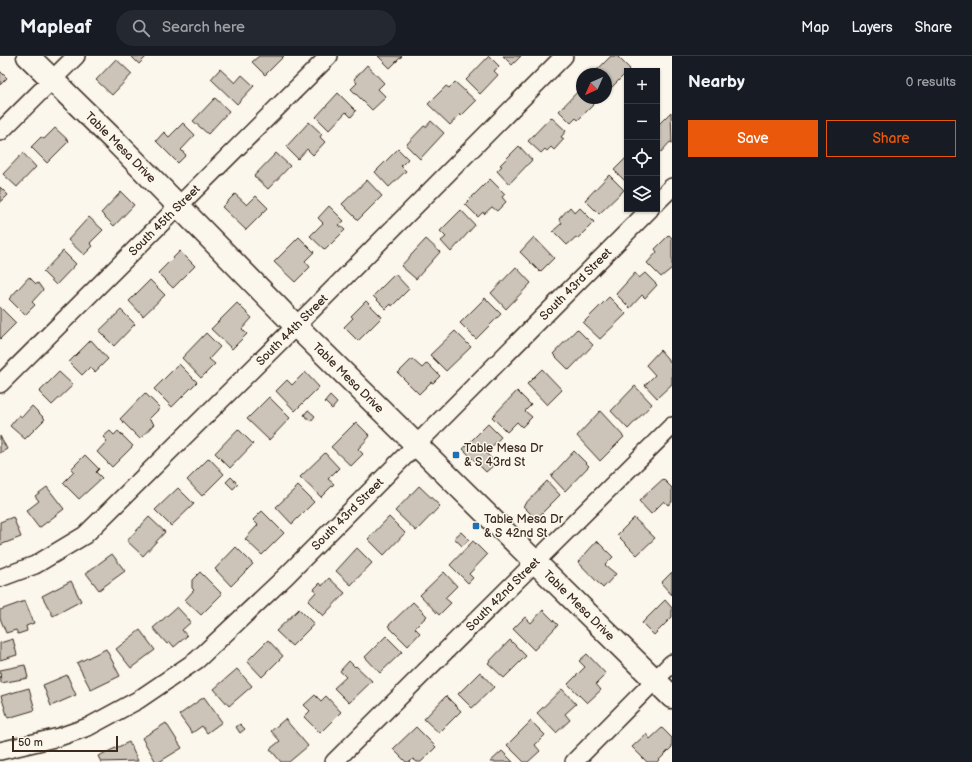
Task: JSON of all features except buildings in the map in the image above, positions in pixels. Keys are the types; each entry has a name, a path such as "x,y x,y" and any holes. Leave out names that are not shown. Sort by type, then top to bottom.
{"highway":[{"name":"Table Mesa Drive","path":"28,56 179,206 296,326 672,696"}],"street":[{"path":"0,132 76,56"},
{"name":"South 45th Street","path":"0,384 329,56"},
{"name":"South 44th Street","path":"0,578 35,565 85,535 296,326 564,56"},
{"path":"660,199 672,187"},
{"name":"South 43rd Street","path":"0,751 59,737 88,727 138,700 185,669 286,576 647,212"},
{"name":"South 42nd Street","path":"334,762 672,426"},
{"path":"574,762 672,663"}],"place":[{"name":"Table Mesa Dr & S 43rd St","path":"456,455"},
{"name":"Table Mesa Dr & S 42nd St","path":"476,526"}]}
